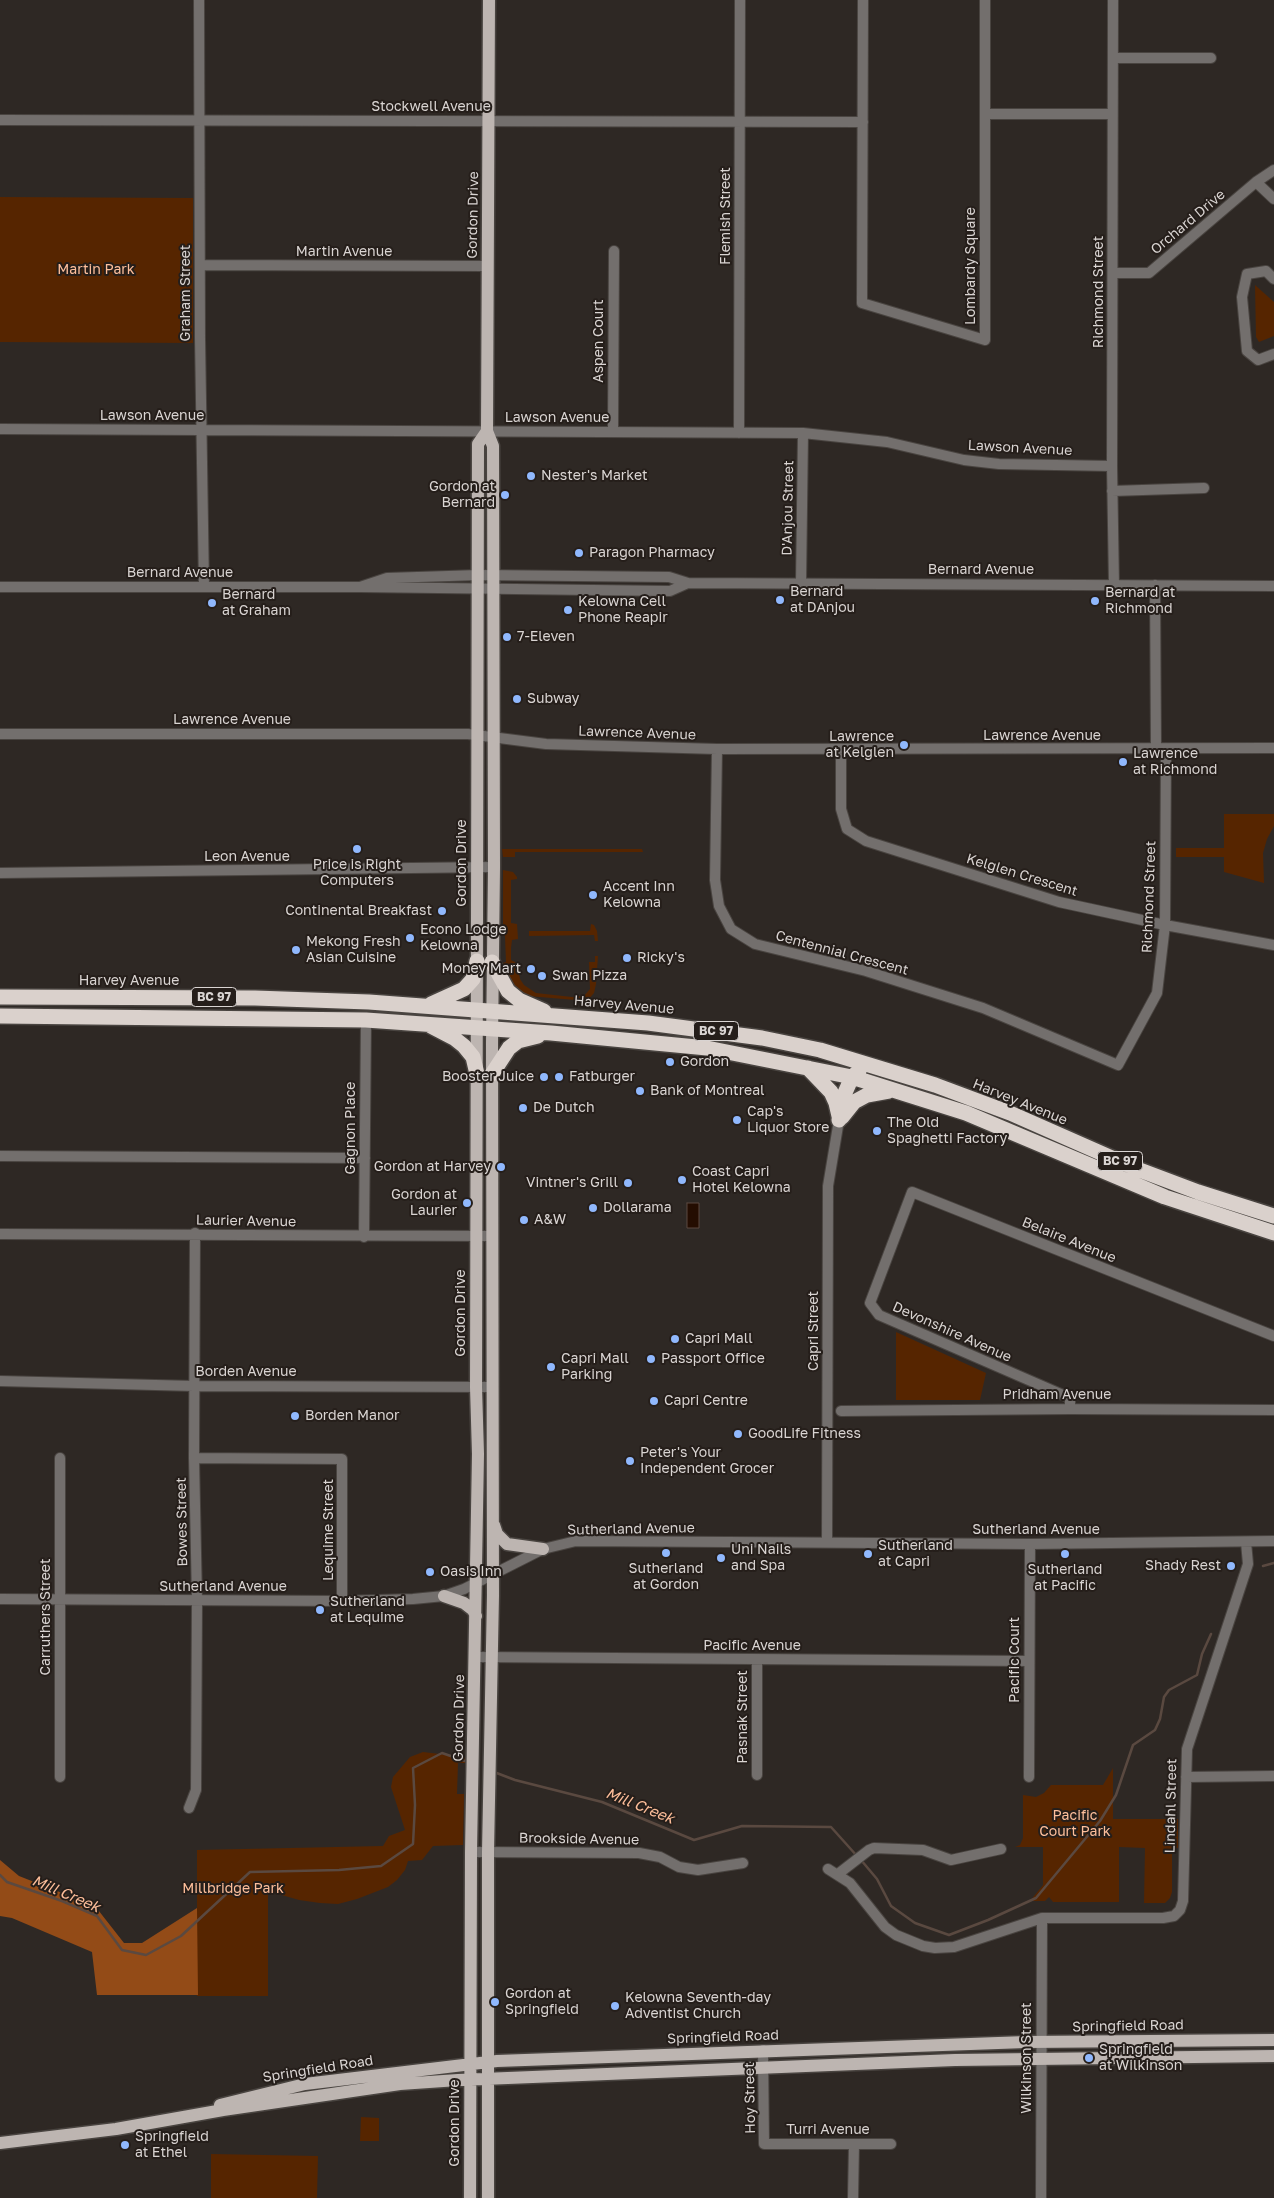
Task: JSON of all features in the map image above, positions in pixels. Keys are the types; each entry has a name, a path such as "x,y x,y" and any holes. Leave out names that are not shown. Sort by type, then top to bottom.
{"highway":[{"path":"427,1006 464,989 485,962 508,991 520,1000 554,1015"},
{"name":"Harvey Avenue","path":"0,997 255,998 427,1006 648,1023 762,1038 820,1050 875,1066 985,1104 1198,1192 1274,1216"},
{"name":"BC 97","path":"0,1016 366,1020 551,1033 708,1048 852,1077 966,1113 1165,1198 1274,1234"},
{"path":"425,1023 454,1038 464,1046 485,1074 518,1041 551,1033"},
{"path":"839,1120 844,1095 852,1077 860,1070 875,1066"},
{"path":"808,1068 831,1092 836,1103 839,1120"},
{"path":"839,1120 854,1102 866,1095 893,1090"}],"main road":[{"name":"Gordon Drive","path":"485,962 494,867 493,446 487,431 489,0"},
{"name":"Gordon Drive","path":"487,431 478,444 477,868 485,962 485,1074 492,1236 493,1573 488,1852 488,2198"},
{"name":"Gordon Drive","path":"470,2198 471,1852 478,1454 476,1387 477,1235 485,1074"},
{"path":"493,1518 497,1534 501,1540 512,1545 543,1549"},
{"path":"444,1596 464,1603 473,1610 476,1616"},
{"name":"Springfield Road","path":"179,2117 239,2098 305,2084 470,2063 763,2050 1041,2042 1274,2040"},
{"name":"Springfield Road","path":"0,2143 106,2130 179,2117 400,2084 487,2078 1041,2058 1274,2056"}],"street":[{"name":"Graham Street","path":"199,0 201,430 204,587"},
{"name":"Flemish Street","path":"739,433 740,0"},
{"name":"Lombardy Square","path":"863,0 862,303 985,340 985,0"},
{"name":"Richmond Street","path":"1113,0 1112,490 1114,585"},
{"path":"1112,58 1212,58"},
{"path":"985,114 1112,114"},
{"name":"Stockwell Avenue","path":"0,120 200,122 489,120 740,123 863,122"},
{"name":"Orchard Drive","path":"1113,273 1149,273 1256,182 1274,170"},
{"path":"1256,182 1274,199"},
{"name":"Aspen Court","path":"612,432 614,251"},
{"name":"Martin Avenue","path":"200,265 487,266"},
{"path":"1274,279 1266,271 1247,274 1242,297 1247,351 1258,360 1274,354"},
{"name":"Lawson Avenue","path":"0,429 803,433 887,442 964,460 990,463 1112,466"},
{"name":"D'Anjou Street","path":"801,583 803,433"},
{"path":"1112,490 1204,488"},
{"name":"Bernard Avenue","path":"360,587 387,578 479,575 669,577 688,583 1274,586"},
{"name":"Bernard Avenue","path":"0,587 360,587 670,591 688,583"},
{"name":"Richmond Street","path":"1118,1065 1156,993 1165,925 1155,585"},
{"name":"Lawrence Avenue","path":"0,734 477,734 546,744 717,749 1161,750 1274,748"},
{"name":"Centennial Crescent","path":"717,749 715,880 719,906 731,929 755,944 866,971 983,1008 1118,1065"},
{"name":"Kelglen Crescent","path":"841,749 841,809 847,829 866,841 1059,902 1165,925 1274,945"},
{"name":"Leon Avenue","path":"0,873 494,867"},
{"name":"Gagnon Place","path":"364,1236 366,1020"},
{"name":"Capri Street","path":"826,1542 828,1186 839,1120"},
{"path":"0,1156 365,1158"},
{"name":"Belaire Avenue","path":"888,1250 912,1192 1274,1336"},
{"name":"Laurier Avenue","path":"0,1234 195,1233 492,1236"},
{"name":"Bowes Street","path":"189,1808 196,1790 195,1233"},
{"name":"Devonshire Avenue","path":"888,1250 870,1303 879,1315 1070,1398 1070,1409"},
{"name":"Borden Avenue","path":"0,1381 194,1386 493,1387"},
{"name":"Pridham Avenue","path":"841,1410 1274,1410"},
{"name":"Carruthers Street","path":"60,1458 60,1777"},
{"name":"Lequime Street","path":"194,1458 342,1459 342,1600"},
{"name":"Sutherland Avenue","path":"0,1599 342,1600 413,1599 444,1596 543,1549 576,1541 1030,1544 1274,1541"},
{"name":"Lindahl Street","path":"1042,1918 1163,1918 1174,1916 1180,1910 1183,1901 1187,1749 1248,1564 1246,1542"},
{"name":"Pacific Court","path":"1029,1776 1030,1544"},
{"name":"Pacific Avenue","path":"475,1657 1029,1661"},
{"name":"Pasnak Street","path":"757,1660 757,1775"},
{"path":"1186,1777 1274,1776"},
{"path":"838,1874 869,1850 922,1850 951,1860 1001,1849"},
{"name":"Brookside Avenue","path":"471,1852 639,1853 660,1857 679,1867 698,1870 743,1863"},
{"path":"828,1869 850,1883 885,1927 896,1935 923,1946 944,1949 954,1947 1042,1918"},
{"name":"Wilkinson Street","path":"1041,2198 1042,1918"},
{"name":"Hoy Street","path":"763,2050 764,2144"},
{"name":"Turri Avenue","path":"764,2144 891,2144"},
{"path":"853,2198 854,2144"}],"green space":[{"name":"Martin Park","path":"0,197 193,198 193,343 0,342"},
{"path":"1255,285 1274,302 1274,336 1259,342 1256,337"},
{"path":"1224,814 1274,814 1274,826 1267,839 1263,853 1264,883 1224,872 1224,857 1176,857 1176,848 1224,848"},
{"path":"502,849 642,849 643,852 515,852 515,857 503,857"},
{"path":"503,870 513,872 517,877 517,879 511,880 511,923 517,924 518,939 512,940 511,960 517,963 520,979 524,985 536,993 572,997 584,996 590,989 589,962 595,962 595,956 598,956 594,993 587,1001 528,996 512,987 503,963 506,962 505,936 503,935"},
{"path":"591,924 594,925 597,931 598,941 595,941 594,935 529,936 529,931 590,931"},
{"path":"896,1332 986,1373 980,1400 896,1400"},
{"name":"Millbridge Park","path":"423,1752 465,1757 465,1763 458,1763 457,1794 464,1794 463,1845 433,1846 422,1860 408,1861 405,1870 388,1887 338,1904 299,1900 268,1891 268,1996 197,1996 197,1850 383,1846 389,1836 405,1830 391,1787 393,1777 410,1757"},
{"name":"Pacific Court Park","path":"1113,1768 1113,1819 1178,1819 1178,1848 1172,1848 1172,1892 1170,1898 1165,1903 1144,1903 1145,1848 1119,1847 1119,1902 1053,1902 1049,1897 1045,1901 1030,1901 1043,1885 1043,1847 1015,1847 1020,1845 1023,1838 1023,1795 1036,1797 1044,1793 1051,1785 1103,1785"},
{"path":"361,2117 379,2118 379,2141 360,2141"},
{"path":"211,2154 318,2156 317,2198 211,2198"}],"shaded area":[{"path":"687,1203 699,1203 699,1228 687,1228"},
{"path":"0,1860 19,1876 95,1906 124,1943 142,1943 197,1908 198,1995 97,1995 92,1952 12,1918 0,1916"}],"waterway":[{"name":"Mill Creek","path":"1263,1566 1274,1563"},
{"name":"Mill Creek","path":"861,1860 877,1879 891,1906 915,1923 949,1935 1036,1898 1100,1821 1116,1795 1133,1745 1155,1730 1160,1719 1164,1697 1169,1690 1197,1675 1202,1654 1211,1634"},
{"name":"Mill Creek","path":"0,1875 7,1882 62,1901 97,1916 122,1950 146,1955 181,1936 250,1872 339,1870 381,1866 413,1844 415,1805 413,1768 442,1753 468,1762"},
{"name":"Mill Creek","path":"494,1772 515,1780 602,1802 694,1840 742,1826 831,1827 857,1856"}],"place":[{"name":"Nester's Market","path":"531,476"},
{"name":"Gordon at Bernard","path":"505,495"},
{"name":"Paragon Pharmacy","path":"579,553"},
{"name":"Bernard at DAnjou","path":"780,600"},
{"name":"Bernard at Richmond","path":"1095,601"},
{"name":"Bernard at Graham","path":"212,603"},
{"name":"Kelowna Cell Phone Reapir","path":"568,610"},
{"name":"7-Eleven","path":"507,637"},
{"name":"Subway","path":"517,699"},
{"name":"Lawrence at Kelglen","path":"904,745"},
{"name":"Lawrence at Richmond","path":"1123,762"},
{"name":"Price is Right Computers","path":"357,849"},
{"name":"Accent Inn Kelowna","path":"593,895"},
{"name":"Continental Breakfast","path":"442,911"},
{"name":"Econo Lodge Kelowna","path":"410,938"},
{"name":"Mekong Fresh Asian Cuisine","path":"296,950"},
{"name":"Ricky's","path":"627,958"},
{"name":"Money Mart","path":"531,969"},
{"name":"Swan Pizza","path":"542,976"},
{"name":"Gordon","path":"670,1062"},
{"name":"Booster Juice","path":"544,1077"},
{"name":"Fatburger","path":"559,1077"},
{"name":"Bank of Montreal","path":"640,1091"},
{"name":"De Dutch","path":"523,1108"},
{"name":"Cap's Liquor Store","path":"737,1120"},
{"name":"The Old Spaghetti Factory","path":"877,1131"},
{"name":"Gordon at Harvey","path":"501,1167"},
{"name":"Coast Capri Hotel Kelowna","path":"682,1180"},
{"name":"Vintner's Grill","path":"628,1183"},
{"name":"Gordon at Laurier","path":"467,1203"},
{"name":"Dollarama","path":"593,1208"},
{"name":"A&W","path":"524,1220"},
{"name":"Capri Mall","path":"675,1339"},
{"name":"Passport Office","path":"651,1359"},
{"name":"Capri Mall Parking","path":"551,1367"},
{"name":"Capri Centre","path":"654,1401"},
{"name":"Borden Manor","path":"295,1416"},
{"name":"GoodLife Fitness","path":"738,1434"},
{"name":"Peter's Your Independent Grocer","path":"630,1461"},
{"name":"Sutherland at Gordon","path":"666,1553"},
{"name":"Sutherland at Capri","path":"868,1554"},
{"name":"Sutherland at Pacific","path":"1065,1554"},
{"name":"Uni Nails and Spa","path":"721,1558"},
{"name":"Shady Rest","path":"1231,1566"},
{"name":"Oasis Inn","path":"430,1572"},
{"name":"Sutherland at Lequime","path":"320,1610"},
{"name":"Gordon at Springfield","path":"495,2002"},
{"name":"Kelowna Seventh-day Adventist Church","path":"615,2006"},
{"name":"Springfield at Wilkinson","path":"1089,2058"},
{"name":"Springfield at Ethel","path":"125,2145"}]}
